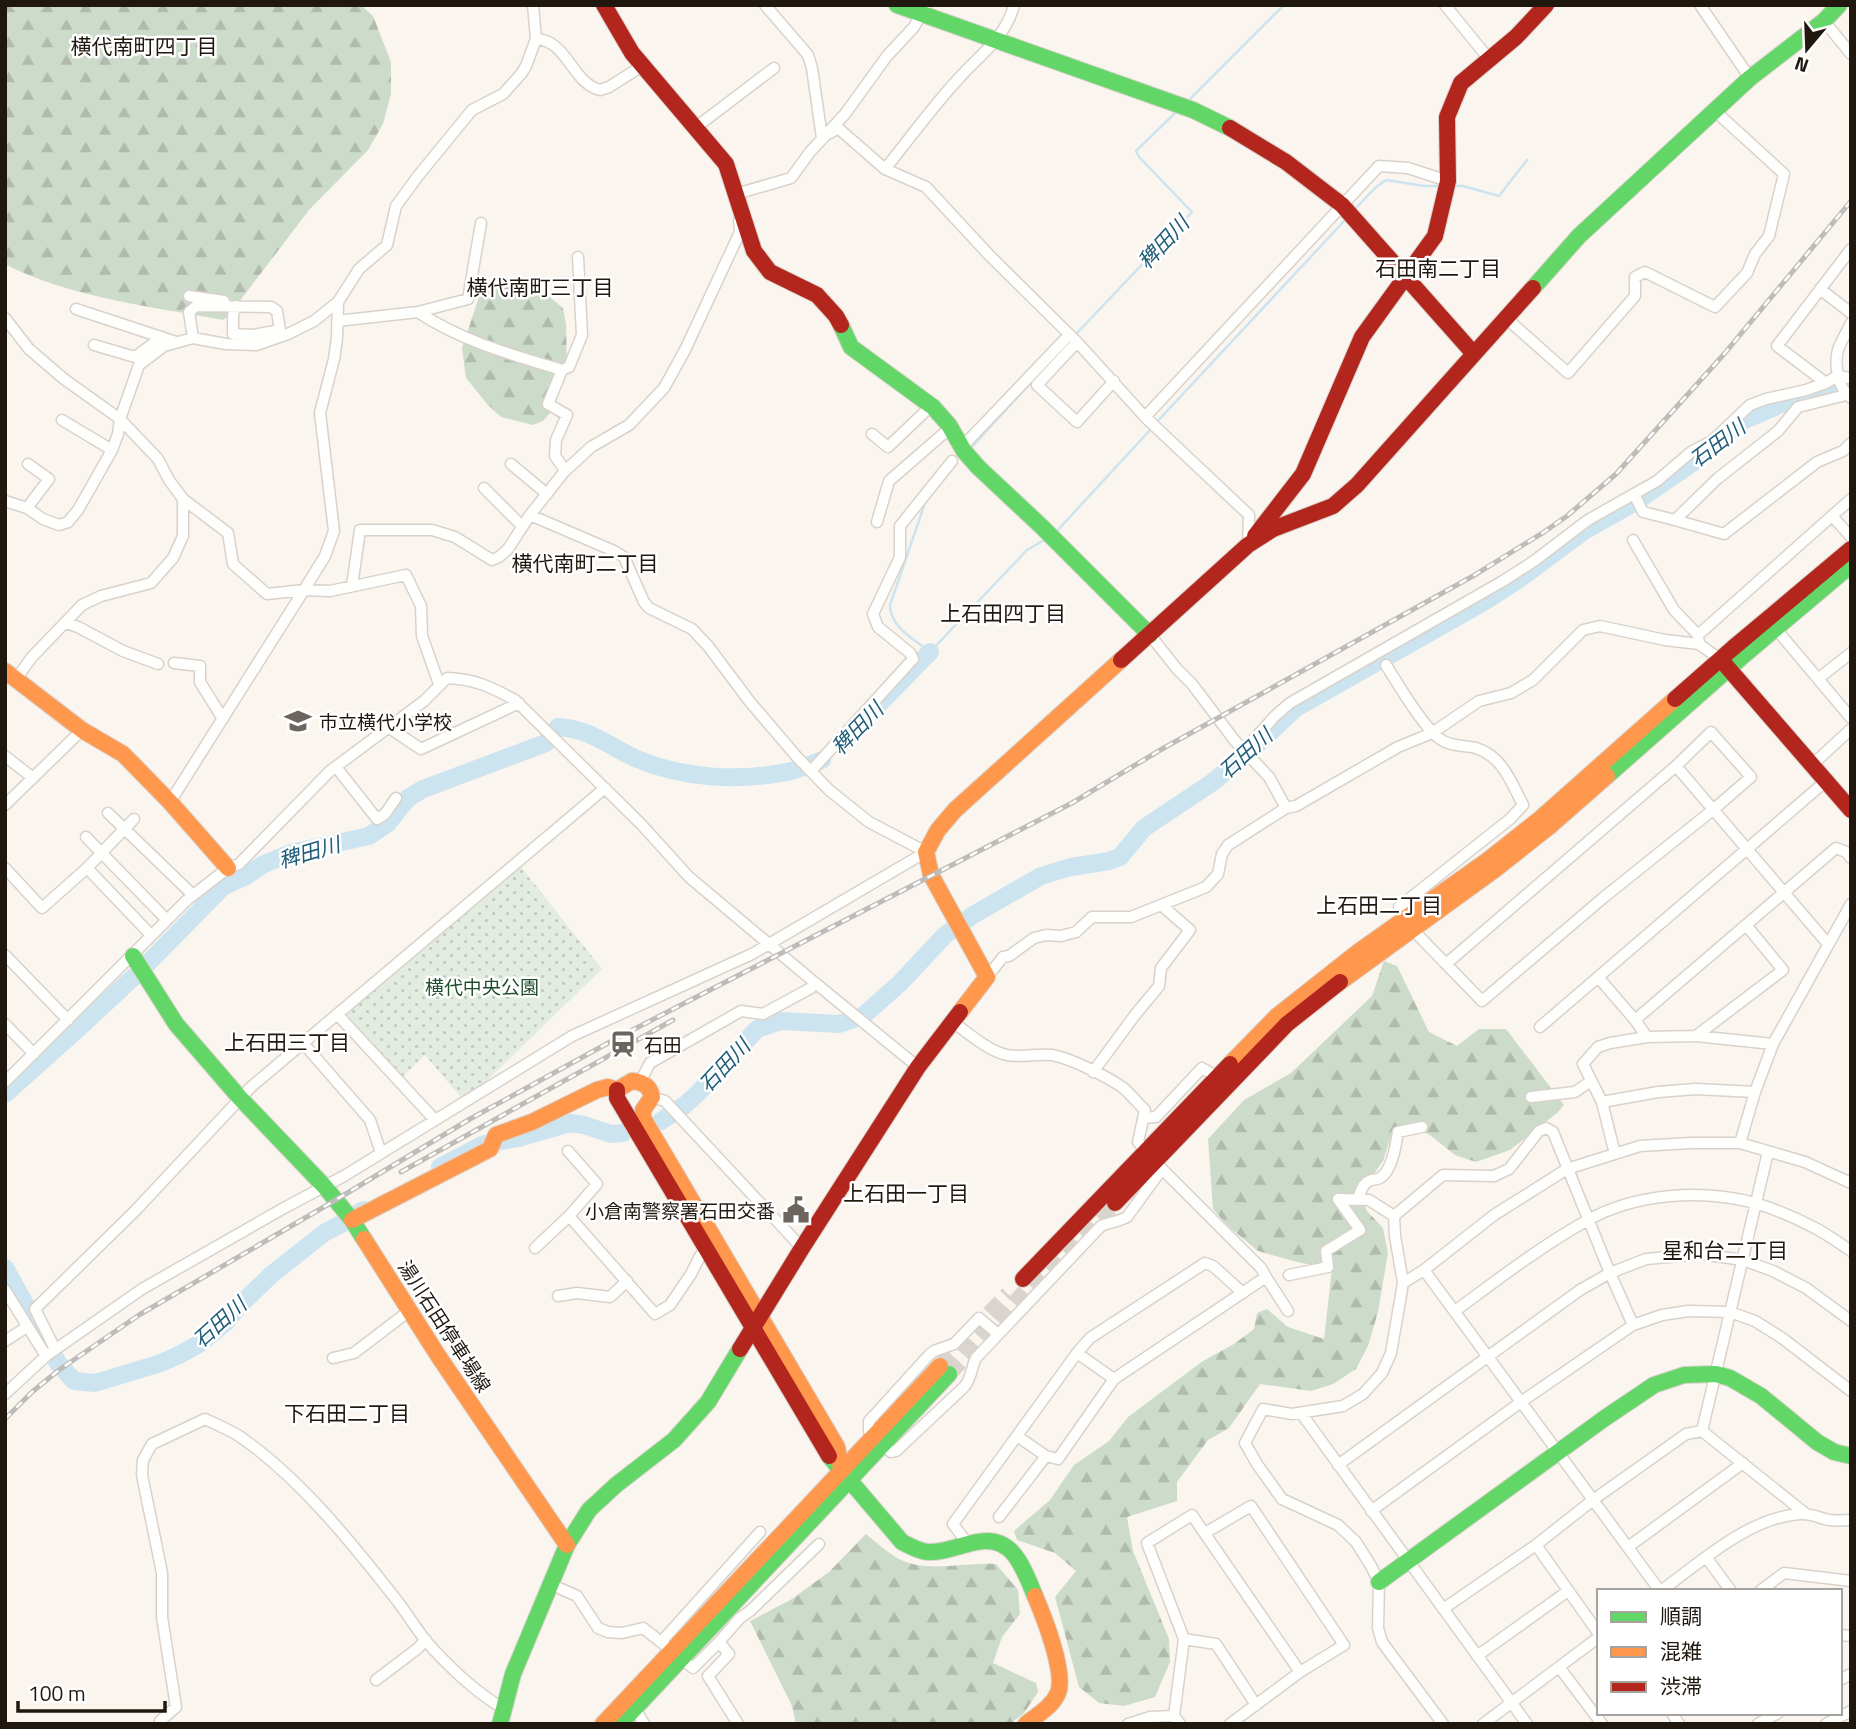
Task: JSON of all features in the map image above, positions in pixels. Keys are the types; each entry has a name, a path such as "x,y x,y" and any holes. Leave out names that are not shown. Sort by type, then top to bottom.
{"street":[{"path":"5,501 27,508 43,519 59,525 68,522 78,510 112,450 139,365 164,345 193,338 226,344 256,345 314,321 338,302 359,269 387,245 396,206 418,176 472,110 503,94 522,74 536,38 533,5"},
{"path":"604,5 632,53 726,164 754,251 770,272 817,295 836,316 851,347 931,406 950,428 959,453 978,467 1042,527 1150,635 1192,684 1235,741 1269,777 1286,808"},
{"path":"765,5 808,55 822,138"},
{"path":"897,5 923,9 997,41 1193,110 1286,162 1342,205 1474,354"},
{"path":"885,169 960,78 997,41 1011,18 1014,5"},
{"path":"1445,5 1489,59"},
{"path":"5,1394 50,1352 142,1289 325,1187 572,1036 752,954 926,852 938,830 955,810 1248,545 1303,474 1362,337 1435,236 1448,181 1447,117 1461,83 1516,37 1546,5"},
{"path":"1700,5 1750,78"},
{"path":"1248,545 1273,530 1333,506 1357,485 1579,236 1750,78 1824,21 1839,5"},
{"path":"736,194 791,178 822,138 845,114 887,56 914,27 923,9"},
{"path":"1824,21 1851,54"},
{"path":"536,38 545,39 557,47 585,84 592,88 600,90 609,87 642,66"},
{"path":"695,128 774,68"},
{"path":"1506,318 1568,373 1635,296 1635,276 1645,272 1715,307 1747,272 1755,254 1769,236 1784,174 1715,111"},
{"path":"822,138 838,128 885,169 926,187 1146,416 1249,515 1248,545"},
{"path":"1146,416 1379,166 1408,168 1448,181"},
{"path":"352,586 360,530 432,530 455,537 492,560 508,549 565,470 591,447 629,425 664,388 685,350 740,232 736,194"},
{"path":"337,321 418,312 468,299 481,223"},
{"path":"1826,383 1777,346 1851,248"},
{"path":"418,312 435,323 496,349 562,370 569,367 582,335 578,257"},
{"path":"1820,289 1851,313"},
{"path":"189,296 228,301 233,306 233,334 253,335 280,330 277,311 271,307 233,306 196,306 190,312 193,338"},
{"path":"170,802 325,556 334,531 320,413 334,359 338,302"},
{"path":"76,309 176,342"},
{"path":"5,318 29,349 64,379 120,419 158,458 183,499 228,533 233,564 267,594 304,590 330,591 406,575 421,606 422,636 439,684"},
{"path":"1798,407 1848,397 1838,376 1838,351 1851,323"},
{"path":"94,345 135,357 162,337"},
{"path":"1073,338 1037,385 1077,422 1114,381"},
{"path":"811,771 913,659 878,627 873,614 900,557 900,526 959,453 1073,338"},
{"path":"562,370 548,404 568,415 556,440 555,456 565,470"},
{"path":"1245,749 1290,702 1534,561 1588,520 1657,481 1691,452 1712,441 1750,405 1806,390 1838,376 1851,378"},
{"path":"1675,520 1717,479 1778,431 1798,407 1806,390"},
{"path":"872,434 888,447 931,406"},
{"path":"62,420 112,450"},
{"path":"877,522 889,481 950,428"},
{"path":"1633,494 1643,512 1724,534 1817,462 1843,451 1851,443"},
{"path":"27,508 49,479 28,464"},
{"path":"511,464 547,494"},
{"path":"484,488 523,526"},
{"path":"183,499 184,536 173,558 151,583 101,596 82,605 32,657 10,675 82,730 123,754 170,802 228,869"},
{"path":"501,1716 513,1674 550,1584 567,1545 589,1510 616,1485 674,1440 708,1402 802,1248 918,1067 1003,957 1009,956 1034,938 1076,932 1093,917 1131,918 1206,887 1218,874 1222,854 1227,845 1286,808 1296,806 1398,747 1432,733 1479,701 1511,693 1533,680 1583,630 1600,626 1665,640 1698,639 1851,499"},
{"path":"530,515 624,557 649,608 692,629 750,702 829,790 869,822 926,852 931,875 987,977"},
{"path":"1832,516 1851,537"},
{"path":"1633,540 1674,610 1698,639 1725,664 1851,810"},
{"path":"1115,1203 1309,1004 1368,960 1725,664 1851,549"},
{"path":"1725,664 1776,629 1851,565"},
{"path":"66,623 78,626 123,651 158,664"},
{"path":"1776,629 1851,718"},
{"path":"1819,678 1851,653"},
{"path":"174,663 200,666 203,690 223,719"},
{"path":"1386,665 1432,733 1443,741 1476,748 1495,757 1523,805 1510,819 1399,907 1409,924 1446,964 1482,1001 1751,777 1711,732 1676,766 1446,964"},
{"path":"5,1082 192,895 239,864 336,767 424,701 447,678 465,678 489,686 519,703 641,824 689,877 918,1067"},
{"path":"388,727 421,749 519,703"},
{"path":"1812,765 1851,729"},
{"path":"5,805 82,730"},
{"path":"5,756 33,778"},
{"path":"1676,766 1828,944"},
{"path":"336,767 377,819 385,814 396,798"},
{"path":"1540,1027 1826,782"},
{"path":"50,1352 35,1309 135,1211 240,1098 605,788"},
{"path":"108,813 192,895"},
{"path":"5,869 42,908 134,819"},
{"path":"86,837 167,920"},
{"path":"1635,1020 1836,848 1846,852 1851,858"},
{"path":"87,867 151,935"},
{"path":"1740,1143 1773,1044 1851,904"},
{"path":"1093,1072 1159,986 1161,968 1190,930 1161,905"},
{"path":"1023,1279 1154,1160 1217,1077 1277,1016 1299,996 1409,924"},
{"path":"1696,1036 1783,970 1746,925"},
{"path":"5,956 68,1020"},
{"name":"湯川石田停車場線","path":"132,956 176,1024 352,1220 439,1357 567,1545"},
{"path":"1598,976 1647,1037"},
{"path":"640,1082 650,1063 741,1011 763,1014 811,988 814,982"},
{"path":"337,1014 435,1120"},
{"path":"953,1022 983,1044 1003,1054 1053,1055 1123,1088 1145,1110 1138,1142 1261,1268 1287,1311"},
{"path":"5,1024 34,1054"},
{"path":"1615,1154 1602,1101 1583,1064 1598,1047 1647,1037 1696,1036 1773,1044"},
{"path":"303,1043 370,1120 380,1153"},
{"path":"1143,1118 1156,1116 1202,1068 1217,1077"},
{"path":"352,1220 493,1142 597,1090 608,1087 617,1090 632,1081 640,1082 649,1088 652,1097"},
{"path":"1531,1097 1575,1092 1591,1081"},
{"path":"1602,1101 1696,1089 1755,1092"},
{"path":"617,1090 617,1098 707,1251 837,1447 846,1475 902,1542 916,1550 934,1552 981,1540 992,1541 1010,1549 1015,1555 1024,1571 1059,1668 1059,1690 1049,1705 1026,1724"},
{"path":"652,1097 665,1101 802,1248"},
{"path":"652,1097 643,1110 643,1118 756,1322"},
{"path":"1358,1200 1362,1187 1368,1181 1380,1178 1386,1170 1395,1151 1398,1132 1422,1127"},
{"path":"1394,1216 1443,1175 1494,1176 1509,1169 1539,1131 1546,1128 1553,1132 1633,1325"},
{"path":"1404,1283 1494,1215 1567,1169 1640,1146 1740,1143 1805,1162 1851,1183"},
{"path":"535,1248 569,1216 597,1184 568,1151"},
{"path":"1702,1431 1768,1152"},
{"path":"998,1334 979,1318 954,1344 934,1351 869,1421 869,1431 891,1452 896,1451 964,1387 970,1380 976,1358 1101,1226 1127,1217 1154,1160"},
{"path":"1455,1311 1521,1263 1588,1220 1635,1202 1676,1196 1725,1198 1756,1203 1818,1229 1851,1251"},
{"path":"1289,1275 1328,1268 1326,1251 1360,1230 1338,1199 1370,1200 1394,1216"},
{"path":"569,1216 655,1314 670,1305 700,1256 707,1251"},
{"path":"1394,1216 1404,1283 1391,1353 1382,1373 1363,1394 1343,1406 1292,1414 1263,1409 1245,1443 1282,1499 1338,1525 1356,1542 1379,1582 1378,1628 1382,1642 1443,1724"},
{"path":"1338,1465 1580,1290 1610,1273 1646,1259 1701,1254 1743,1260 1773,1271 1806,1288 1851,1321"},
{"path":"967,1544 953,1524 1090,1338 1205,1263 1213,1266 1243,1293"},
{"path":"1424,1270 1660,1589"},
{"path":"1017,1436 1046,1456 1058,1459 1114,1379 1266,1277"},
{"path":"558,1296 576,1293 610,1297 627,1281"},
{"path":"5,1290 27,1327 50,1352"},
{"path":"333,1358 354,1353 410,1311"},
{"path":"1371,1511 1633,1325 1662,1315 1688,1311 1730,1312 1755,1321 1782,1338 1851,1391"},
{"path":"5,1341 27,1327"},
{"path":"1077,1353 1114,1379"},
{"path":"603,1724 945,1370"},
{"path":"1379,1582 1654,1385 1684,1375 1716,1374 1730,1378 1761,1396 1817,1442 1834,1452 1851,1456"},
{"path":"1301,1413 1527,1724"},
{"path":"160,1724 176,1707 162,1617 162,1573 142,1475 143,1460 152,1444 205,1419 238,1436 300,1487 349,1542 426,1640 449,1665 493,1703 501,1716"},
{"path":"1443,1609 1536,1545 1686,1434 1702,1431 1806,1514"},
{"path":"999,1517 1046,1456"},
{"path":"1628,1547 1743,1464"},
{"path":"1205,1533 1251,1507 1344,1645 1300,1672 1230,1724"},
{"path":"1664,1589 1706,1557 1770,1520 1806,1514 1831,1520 1851,1520"},
{"path":"1128,1724 1150,1717 1177,1720 1184,1639 1147,1543 1192,1515 1300,1672"},
{"path":"620,1724 635,1708 671,1651 760,1532"},
{"path":"550,1584 577,1596 598,1629 622,1633 643,1628 693,1668 740,1618 819,1544"},
{"path":"1536,1545 1597,1633"},
{"path":"1706,1557 1730,1589"},
{"path":"1763,1589 1784,1573 1851,1581"},
{"path":"1477,1656 1568,1591"},
{"path":"1483,1724 1597,1638"},
{"path":"1184,1639 1216,1644 1256,1705"},
{"path":"376,1680 426,1640"},
{"path":"719,1642 729,1654 708,1676 738,1724"},
{"path":"1559,1667 1602,1724"},
{"path":"635,1708 644,1724"},
{"path":"1826,1724 1851,1712"},
{"path":"1758,1724 1774,1715"}],"green space":[{"path":"5,5 361,5 373,16 391,62 391,94 383,124 368,150 309,210 223,320 111,300 56,285 5,264"},
{"path":"503,278 528,283 543,291 563,308 567,369 552,411 543,421 533,425 501,417 466,378 462,348 480,294 493,282"},
{"name":"横代中央公園","path":"517,862 602,969 465,1102 425,1055 399,1080 337,1014"},
{"path":"1384,961 1397,966 1429,1032 1457,1046 1479,1029 1506,1029 1564,1105 1510,1150 1476,1162 1455,1155 1430,1135 1411,1128 1394,1127 1383,1161 1360,1194 1367,1211 1383,1228 1388,1253 1378,1312 1368,1346 1356,1369 1333,1384 1311,1391 1260,1384 1229,1428 1208,1440 1177,1482 1177,1501 1127,1517 1133,1551 1169,1639 1170,1662 1155,1697 1124,1706 1099,1703 1079,1687 1055,1597 1076,1571 1055,1553 1017,1540 1014,1531 1050,1500 1074,1465 1109,1441 1128,1417 1203,1361 1254,1329 1257,1313 1267,1309 1288,1327 1324,1339 1332,1269 1258,1251 1228,1226 1213,1209 1208,1139 1244,1100 1291,1073 1372,996"},
{"path":"866,1534 897,1558 908,1563 932,1566 996,1564 1018,1590 1020,1614 1002,1637 993,1663 1036,1683 1038,1692 1024,1713 1010,1724 796,1724 792,1706 750,1621 792,1599 829,1572"}],"waterway":[{"name":"稗田川","path":"1187,102 1284,5"},
{"name":"稗田川","path":"1076,334 1192,212 1136,151 1177,111"},
{"path":"1451,186 1463,186 1499,196 1527,160"},
{"path":"1355,209 1386,180 1441,186"},
{"path":"1155,424 1346,219"},
{"name":"稗田川","path":"969,450 1050,362"},
{"name":"石田川","path":"661,1121 698,1093 757,1029 781,1021 839,1024 863,1016 900,983 945,935 973,915 1041,876 1120,857 1144,828 1213,782 1296,708 1484,602 1584,531 1634,503 1701,457 1740,422 1786,402 1851,384"},
{"path":"1056,532 1151,429"},
{"name":"稗田川","path":"926,500 890,605 898,626 930,652 1027,550 1044,540"},
{"name":"稗田川","path":"876,707 930,652"},
{"name":"稗田川","path":"5,1094 140,971 224,886 291,853 369,836 387,824 408,798 423,789 546,743 558,727 590,735 637,759 691,774 749,777 795,770 822,760"},
{"name":"石田川","path":"440,1167 484,1144 518,1138 570,1123 611,1134 623,1133"},
{"name":"石田川","path":"5,1268 58,1363 74,1381 95,1383 158,1364 199,1344 225,1323 271,1275 324,1233 364,1210"}],"tunnel":[{"path":"949,1374 1032,1284 1115,1203"},
{"path":"940,1366 1008,1294"}],"railway":[{"path":"5,1419 59,1370 139,1315 470,1119 619,1037 1072,803 1162,749 1473,576 1544,532 1616,474 1725,353 1851,201"},
{"path":"401,1172 673,1020"}],"traffic: fast":[{"path":"897,5 1193,110 1230,128"},
{"path":"1533,288 1579,236 1750,78 1824,21 1839,5"},
{"path":"841,325 851,347 933,407 978,467 1150,635"},
{"path":"1607,776 1851,565"},
{"path":"133,956 176,1024 240,1098 325,1187 364,1239"},
{"path":"500,1724 513,1674 567,1545 589,1510 616,1485 674,1440 708,1402 740,1349"},
{"path":"620,1724 949,1374"},
{"path":"1379,1582 1605,1418 1654,1385 1684,1375 1716,1374 1730,1378 1761,1396 1817,1442 1834,1452 1851,1456"},
{"path":"829,1456 902,1542 928,1552 982,1541 1003,1545 1019,1562 1035,1596"}],"traffic: slow":[{"path":"960,1012 987,977 931,875 926,852 938,830 955,810 1121,660"},
{"path":"5,671 82,730 123,754 228,868"},
{"path":"1230,1064 1277,1016 1358,952 1488,860 1541,818 1675,699"},
{"path":"1340,982 1497,868 1607,776"},
{"path":"617,1090 632,1081 643,1084 650,1090 652,1097 643,1110 643,1118 837,1447 841,1468"},
{"path":"352,1220 490,1149 496,1135 532,1122 597,1090 608,1087 617,1090"},
{"path":"364,1239 439,1357 567,1545"},
{"path":"603,1724 940,1366"},
{"path":"1026,1724 1052,1702 1060,1684 1057,1659 1035,1596"}],"traffic: jam":[{"path":"604,5 632,53 726,164 754,251 770,272 817,295 841,325"},
{"path":"1255,536 1303,474 1362,337 1435,236 1448,181 1447,117 1461,83 1516,37 1546,5"},
{"path":"1230,128 1286,162 1342,205 1474,354"},
{"path":"1121,660 1248,545 1273,529 1333,506 1357,485 1533,288"},
{"path":"1675,699 1851,549"},
{"path":"1722,661 1851,810"},
{"path":"1115,1203 1287,1024 1340,982"},
{"path":"740,1349 918,1067 960,1012"},
{"path":"1023,1279 1230,1064"},
{"path":"617,1090 617,1098 829,1456"}],"place":[{"name":"市立横代小学校","path":"298,721"},
{"name":"石田","path":"623,1044"},
{"name":"小倉南警察署石田交番","path":"796,1210"}],"district":[{"name":"横代南町四丁目","path":"144,46"},
{"name":"石田南二丁目","path":"1438,268"},
{"name":"横代南町三丁目","path":"540,287"},
{"name":"横代南町二丁目","path":"585,563"},
{"name":"上石田四丁目","path":"1003,613"},
{"name":"上石田二丁目","path":"1379,905"},
{"name":"上石田三丁目","path":"287,1042"},
{"name":"上石田一丁目","path":"906,1193"},
{"name":"星和台二丁目","path":"1725,1250"},
{"name":"下石田二丁目","path":"347,1413"}]}
